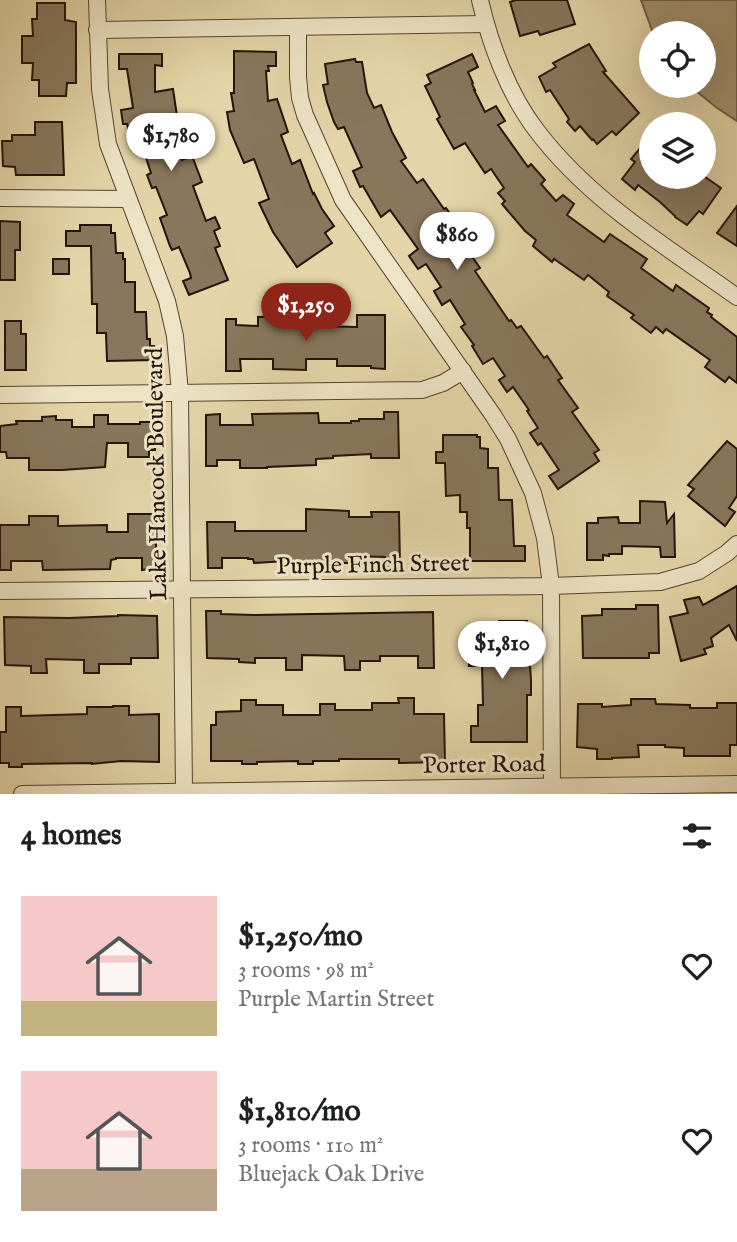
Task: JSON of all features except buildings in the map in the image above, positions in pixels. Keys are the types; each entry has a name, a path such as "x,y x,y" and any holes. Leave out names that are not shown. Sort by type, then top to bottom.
{"street":[{"name":"Lake Hancock Boulevard","path":"97,0 100,89 108,144 167,301 175,336 180,393 184,792"},
{"path":"480,0 504,72 536,129 556,153 609,206 737,297"},
{"path":"97,30 486,24"},
{"path":"298,27 300,98 343,200 508,439 533,493 545,538 551,586 552,790"},
{"path":"0,198 128,199"},
{"path":"0,395 422,390 443,383 463,371"},
{"name":"Purple Finch Street","path":"0,591 660,583 699,571 737,544"},
{"name":"Porter Road","path":"22,794 552,790 737,784"}],"shaded area":[{"path":"641,0 737,0 737,121 705,98 716,98 716,21 649,21"}]}
